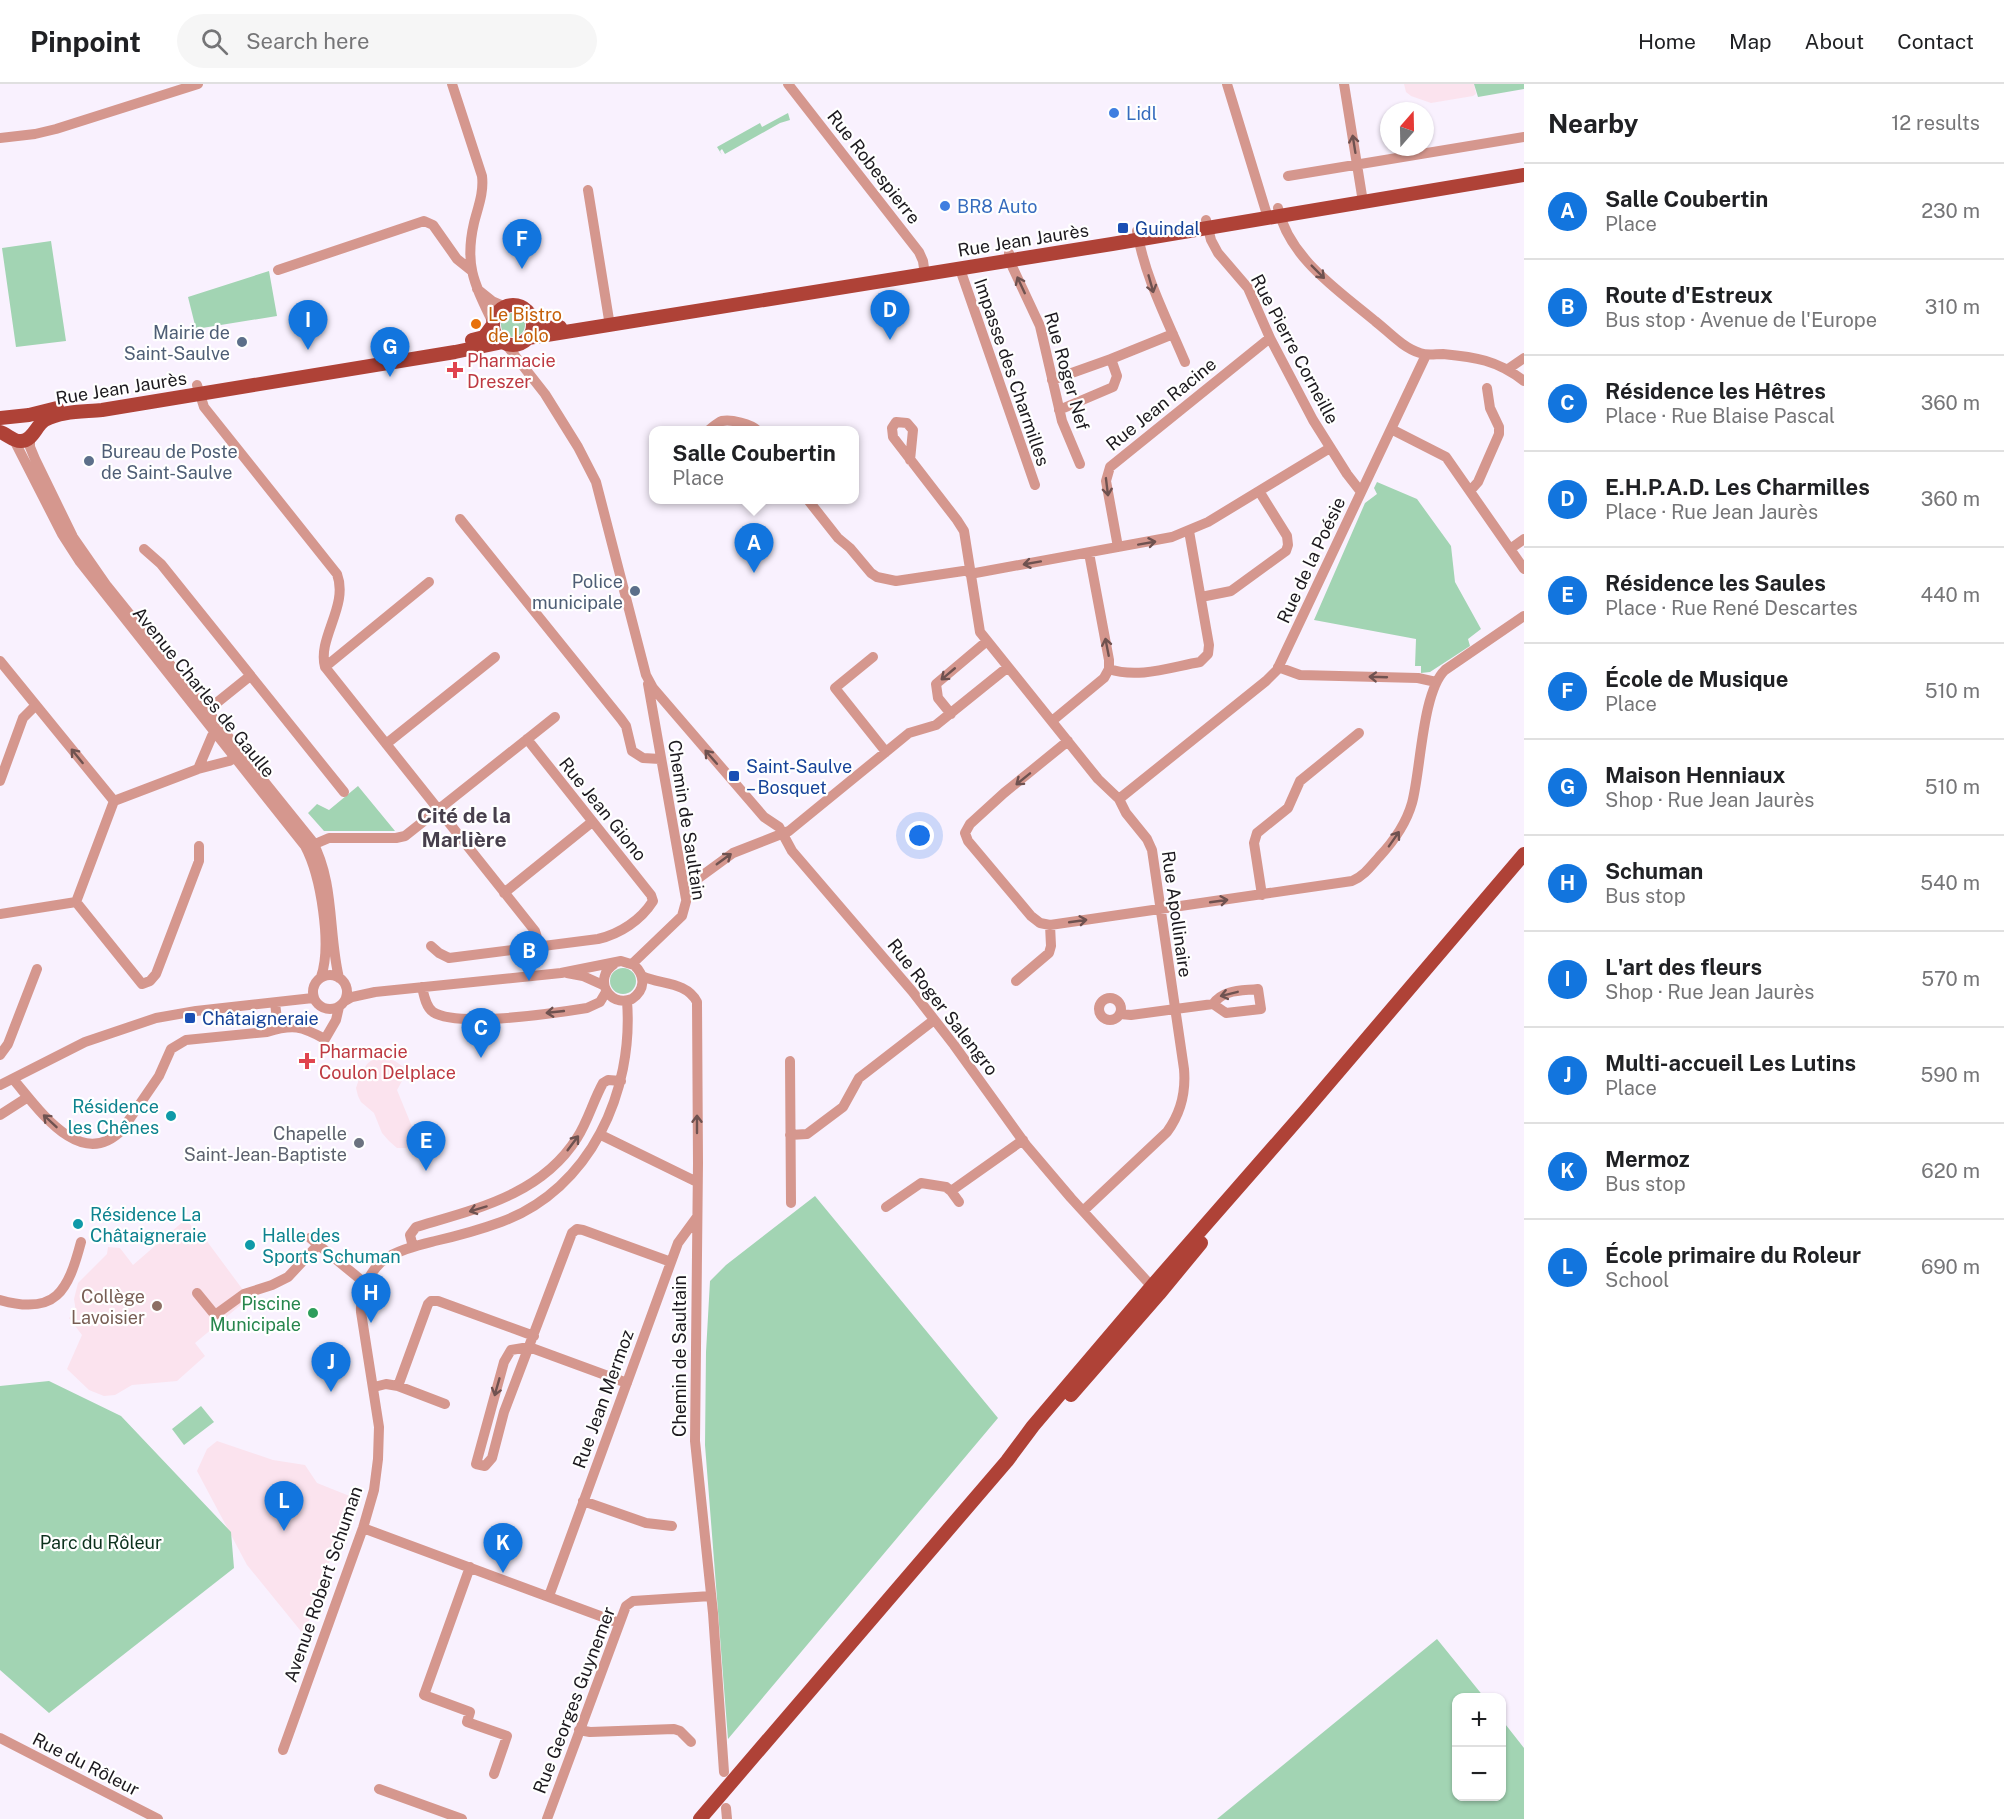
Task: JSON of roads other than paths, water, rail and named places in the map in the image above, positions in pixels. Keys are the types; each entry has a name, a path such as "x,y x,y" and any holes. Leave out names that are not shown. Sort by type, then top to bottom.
{"main road":[{"name":"Rue Jean Jaurès","path":"1363,198 1524,167"},
{"name":"Rue Jean Jaurès","path":"526,340 609,323 1363,198 1524,175"},
{"name":"Rue Jean Jaurès","path":"925,271 960,269 1010,257"},
{"path":"516,305 528,312 533,320 533,330 526,340 514,345 504,343 496,335 493,324 497,314 506,307 516,305"},
{"name":"Rue Jean Jaurès","path":"533,320 549,328 609,323"},
{"name":"Rue Jean Jaurès","path":"32,434 42,422 55,416 477,340 486,335 493,324"},
{"name":"Rue Jean Jaurès","path":"0,418 504,343"},
{"path":"18,416 30,420 32,434 22,441 8,436 8,427 18,416"},
{"path":"703,1816 1007,1461 1027,1434 1155,1290 1524,854"}],"street":[{"path":"0,138 56,129 198,84"},
{"path":"453,84 483,181 471,241 470,260 481,301 493,324"},
{"path":"1227,84 1236,118 1273,213 1303,255 1324,278 1405,346 1426,355 1474,357 1508,369 1524,381"},
{"path":"1344,84 1363,198"},
{"name":"Rue Robespierre","path":"790,87 919,252 925,271"},
{"path":"1434,149 1524,137"},
{"path":"1288,176 1357,165 1395,156"},
{"path":"588,190 609,323"},
{"path":"278,270 421,222 428,222 435,227 457,259 472,272"},
{"name":"Rue Pierre Corneille","path":"1207,224 1211,240 1220,257 1249,291 1270,338 1330,448 1353,484 1361,492"},
{"path":"1138,236 1154,295 1185,362"},
{"name":"Rue Roger Nef","path":"1010,257 1040,326 1063,425 1080,464"},
{"name":"Impasse des Charmilles","path":"960,269 1035,485"},
{"path":"477,289 506,307"},
{"path":"1052,380 1173,334"},
{"name":"Rue Jean Racine","path":"1118,548 1106,481 1110,467 1270,338"},
{"path":"524,365 521,354 526,340"},
{"path":"504,343 524,365 575,441 596,482 646,675 653,688 768,820 786,825 798,824"},
{"name":"Rue de la Poésie","path":"1119,800 1266,681 1278,667 1426,355"},
{"path":"1508,369 1524,358"},
{"path":"1059,410 1113,387 1117,376 1111,359"},
{"path":"1470,491 1478,482 1499,434 1499,427 1490,408 1488,388"},
{"path":"198,389 204,406 334,568 339,579 339,598 324,651 325,667 535,932 540,947 449,957 431,946"},
{"path":"714,426 727,421 750,426"},
{"path":"1391,429 1443,455 1524,569"},
{"name":"Avenue Charles de Gaulle","path":"32,434 30,447 35,459 82,552 205,713"},
{"name":"Avenue Charles de Gaulle","path":"8,436 62,534 101,591 219,730 320,857 326,882 334,955 341,980"},
{"path":"811,504 840,540 850,548 871,573 877,577 896,581 970,572 1160,540 1208,522 1330,448"},
{"name":"Rue Apollinaire","path":"910,460 960,524 965,535 978,625 987,641 1104,787 1119,800 1151,846 1185,1085 1181,1107 1167,1131 1083,1211"},
{"path":"1201,597 1231,591 1286,551 1287,537 1259,491"},
{"path":"460,519 621,719 627,729 632,751 643,758 660,759"},
{"path":"1109,669 1135,674 1203,661 1209,648 1189,531"},
{"path":"1510,549 1524,539"},
{"path":"144,549 161,564 344,792"},
{"path":"1052,721 1104,678 1109,669 1089,553"},
{"path":"325,667 429,582"},
{"path":"1068,741 1004,793 970,824 965,833 968,842 1031,916 1040,923 1050,925 1352,881 1364,874 1392,844 1404,824 1413,800 1428,711 1436,682 1445,670 1524,616"},
{"path":"951,714 938,698 936,684 987,641"},
{"path":"386,744 495,657"},
{"path":"873,657 835,688 886,752"},
{"path":"0,661 114,801"},
{"path":"687,902 690,887 696,880 733,853 783,834 798,824 909,733 932,727 1008,667"},
{"path":"1278,667 1300,675 1418,678 1436,682"},
{"name":"Chemin de Saultain","path":"632,964 642,952 679,920 687,902 682,886 682,873 646,675"},
{"path":"205,713 250,676"},
{"path":"0,781 22,720 36,705"},
{"path":"654,714 660,708 669,708"},
{"path":"310,846 329,838 399,838 555,717"},
{"path":"198,769 210,740 219,730"},
{"path":"1262,895 1254,843 1255,835 1288,808 1300,781 1359,733"},
{"name":"Rue Jean Giono","path":"527,740 653,899 650,906 615,934 592,940 540,947"},
{"path":"76,902 114,801 239,755"},
{"path":"754,844 763,834 768,820"},
{"name":"Rue Roger Salengro","path":"768,820 783,834 796,855 902,979 1023,1140 1083,1211 1155,1290"},
{"path":"504,893 591,822"},
{"path":"76,902 142,984 150,981 156,974 199,861 199,846"},
{"name":"Avenue Charles de Gaulle","path":"310,846 321,900 326,956 321,977"},
{"path":"682,873 686,878 696,880"},
{"path":"0,914 76,902"},
{"path":"1016,981 1049,953 1050,925"},
{"path":"375,992 363,990 331,975 321,977 314,986 313,998 318,1006 332,1010 354,996 375,992 561,973 626,962 639,970 643,984 639,993 627,1001 615,1000 605,988 583,976 561,973"},
{"path":"422,987 427,1005 432,1011 439,1015 463,1019 486,1019 587,1008 600,1002 605,988 605,973 614,963"},
{"path":"0,1055 8,1044 37,969"},
{"name":"Chemin de Saultain","path":"642,976 683,988 697,1002 698,1182 695,1441 711,1596 724,1772"},
{"path":"13,1079 54,1125 77,1141 95,1144 114,1136 124,1128 159,1076 167,1055 175,1045 186,1040 300,1027 325,1039 336,1020 347,991 341,980"},
{"path":"0,1085 85,1042 149,1020 187,1012 313,998"},
{"path":"197,1293 215,1314 244,1294 288,1277 314,1241 366,1284 383,1260 396,1253 502,1222 542,1199 561,1184 582,1161 601,1135 614,1106 621,1081 628,1035 627,1001"},
{"path":"275,1003 278,1028"},
{"path":"1120,1014 1131,1016 1213,1004"},
{"path":"790,1135 807,1134 843,1107 859,1078 934,1020"},
{"path":"790,1061 791,1203"},
{"path":"412,1247 410,1235 416,1227 495,1203 531,1184 576,1140 603,1083 608,1080 621,1081"},
{"path":"0,1115 28,1097"},
{"path":"601,1135 698,1182"},
{"path":"951,1191 1023,1140"},
{"path":"531,1184 542,1199"},
{"path":"886,1208 918,1184 946,1187 959,1202"},
{"name":"Rue Jean Mermoz","path":"549,1596 681,1236 697,1217"},
{"path":"627,1383 529,1347 511,1350 505,1358 476,1461 480,1466 487,1465 492,1458 504,1412 529,1347 534,1336 571,1235 574,1231 583,1230 671,1262"},
{"path":"0,1300 30,1306 48,1302 70,1277 81,1242"},
{"name":"Avenue Robert Schuman","path":"283,1750 363,1528 374,1490 379,1427 361,1312 366,1284"},
{"path":"398,1386 431,1301 438,1301 534,1336"},
{"path":"374,1387 386,1384 398,1386 444,1404"},
{"path":"583,1501 646,1523 672,1526"},
{"path":"363,1528 619,1623"},
{"path":"470,1567 424,1695 470,1712 467,1722 507,1736 494,1773"},
{"name":"Rue Georges Guynemer","path":"547,1819 626,1606 633,1601 711,1596"},
{"path":"579,1730 590,1732 674,1729 680,1731 691,1742"},
{"name":"Rue du Rôleur","path":"0,1738 158,1819"},
{"path":"379,1789 462,1819"}],"place":[{"name":"Lidl","path":"1114,113"},
{"name":"BR8 Auto","path":"945,206"},
{"name":"Guindal","path":"1123,228"},
{"name":"École de Musique","path":"522,269"},
{"name":"Le Bistro de Lolo","path":"476,324"},
{"name":"E.H.P.A.D. Les Charmilles","path":"890,340"},
{"name":"Mairie de Saint-Saulve","path":"242,342"},
{"name":"L'art des fleurs","path":"308,350"},
{"name":"Pharmacie Dreszer","path":"455,370"},
{"name":"Maison Henniaux","path":"390,377"},
{"name":"Bureau de Poste de Saint-Saulve","path":"89,461"},
{"name":"Salle Coubertin","path":"754,573"},
{"name":"Police municipale","path":"635,591"},
{"name":"Saint-Saulve – Bosquet","path":"734,776"},
{"name":"Route d'Estreux","path":"529,981"},
{"name":"Châtaigneraie","path":"190,1018"},
{"name":"Résidence les Hêtres","path":"481,1058"},
{"name":"Pharmacie Coulon Delplace","path":"307,1061"},
{"name":"Résidence les Chênes","path":"171,1116"},
{"name":"Chapelle Saint-Jean-Baptiste","path":"359,1143"},
{"name":"Résidence les Saules","path":"426,1171"},
{"name":"Résidence La Châtaigneraie","path":"78,1224"},
{"name":"Halle des Sports Schuman","path":"250,1245"},
{"name":"Collège Lavoisier","path":"157,1306"},
{"name":"Piscine Municipale","path":"313,1313"},
{"name":"Schuman","path":"371,1323"},
{"name":"Multi-accueil Les Lutins","path":"331,1392"},
{"name":"École primaire du Roleur","path":"284,1531"},
{"name":"Mermoz","path":"503,1573"}],"district":[{"name":"Cité de la Marlière","path":"464,827"}],"park label":[{"name":"Parc du Rôleur","path":"101,1542"}]}
